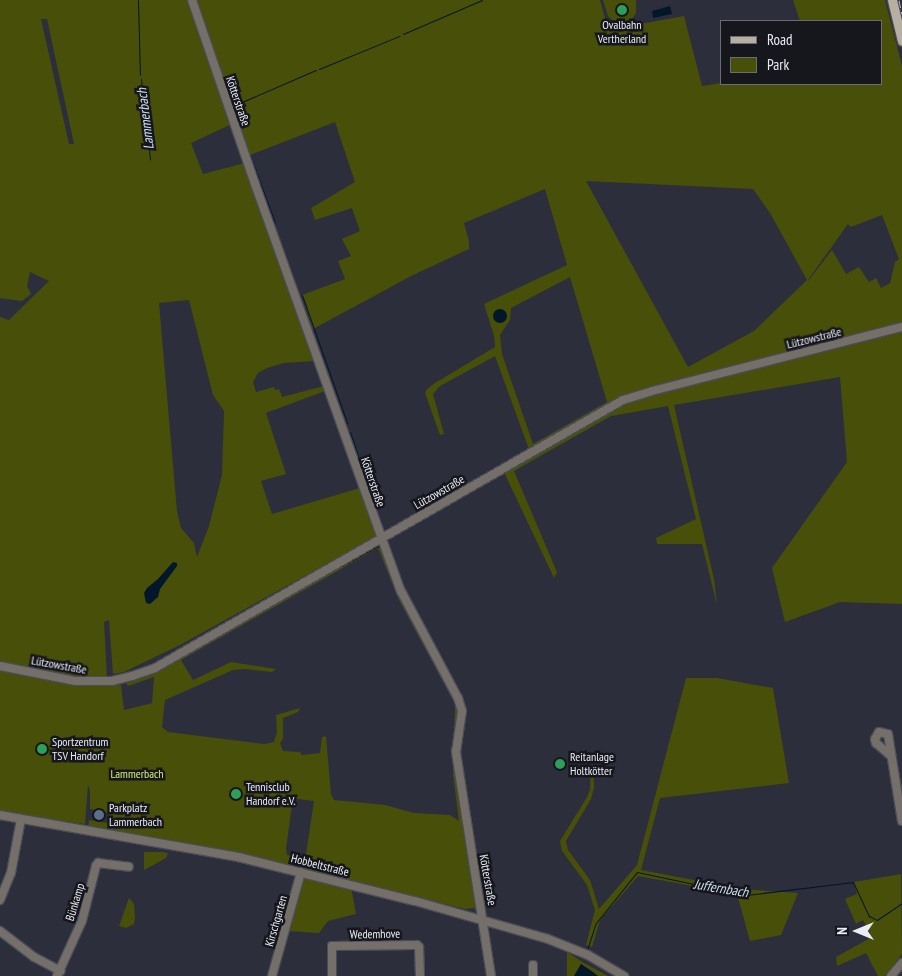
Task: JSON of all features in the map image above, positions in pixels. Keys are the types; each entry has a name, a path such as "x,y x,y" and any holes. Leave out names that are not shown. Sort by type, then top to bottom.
{"main road":[{"path":"892,0 902,41"}],"street":[{"name":"Kötterstraße","path":"192,0 401,591 458,698 462,711 456,752 465,819 484,920 491,976"},
{"name":"Lützowstraße","path":"0,666 75,681 112,681 155,668 623,400 902,327"},
{"path":"891,756 902,821"},
{"name":"Hobbeltstraße","path":"0,816 216,852 301,872 484,920 564,945 595,959 624,976"},
{"path":"0,900 13,864 21,819"},
{"name":"Bünkamp","path":"58,974 82,921 96,866 98,863 129,867"},
{"name":"Kirschgarten","path":"272,976 301,872"},
{"path":"0,931 58,974"},
{"name":"Wedemhove","path":"332,976 332,946 417,945 419,947 420,976"},
{"path":"890,976 902,963"},
{"path":"533,965 533,976"}],"green space":[{"path":"0,0 188,0 232,124 191,143 203,174 245,163 315,361 284,363 267,368 258,373 253,382 256,392 274,387 275,390 279,389 282,397 324,386 325,391 266,413 286,474 261,481 272,514 360,488 377,536 180,645 124,672 113,674 109,620 104,622 107,678 74,678 0,663 0,317 9,320 49,281 30,272 27,286 31,294 22,301 0,298","holes":["41,19 47,19 74,144 69,144","189,300 213,395 224,411 222,475 209,526 197,557 194,543 181,528 177,511 159,303"]},
{"path":"196,0 600,0 608,30 684,16 702,86 720,83 720,85 882,85 882,20 800,20 793,0 885,0 902,66 902,604 840,602 785,622 772,568 847,462 840,377 674,405 714,579 717,605 702,544 657,544 656,538 696,519 668,406 611,416 514,471 557,572 554,578 502,468 530,452 495,356 440,386 433,394 444,434 440,435 425,393 435,383 495,347 494,336 484,304 567,265 545,189 464,223 469,241 469,249 413,275 313,329 302,295 345,279 338,261 351,256 342,239 360,231 352,208 315,220 311,208 355,182 335,122 245,157 231,100","holes":["586,181 753,189 770,213 807,280 754,331 688,367","882,215 899,259 895,262 890,283 881,288 876,278 869,282 859,267 846,274 832,250 808,281 848,224 851,227","570,277 607,402 533,444 502,354 500,335 510,320 511,308"]},
{"name":"Ovalbahn Vertherland","path":"603,0 636,0 636,13 632,19 618,22 612,20 608,16"},
{"path":"380,543 401,591 462,711 456,752 475,908 465,909 350,881 356,914 328,921 319,933 288,931 303,874 314,801 290,798 292,805 286,849 287,855 303,859 301,867 232,852 88,828 89,820 108,823 109,813 90,809 90,790 88,785 85,824 0,812 0,670 76,686 121,685 124,710 152,703 154,677 128,686 126,683","holes":["378,548 399,600 455,704 453,775 459,821 450,815 414,813 385,805 334,800 331,794 326,736 322,737 320,753 302,755 300,752 283,751 280,743 283,739 283,718 298,712 300,708 276,715 277,732 274,742 264,744 168,732 162,727 165,700 233,670 245,669 272,672 276,669 231,662 193,680 181,660"]},
{"path":"686,678 717,678 773,688 789,783 660,798 641,870 741,889 798,893 781,935 750,941 737,894 638,876 600,920 592,947 586,945 595,910 587,885 562,851 560,841 587,797 590,789 591,764 594,765 594,788 591,799 566,841 568,850 590,880 599,909 637,865"},
{"path":"144,852 168,853 166,858 144,870"},
{"path":"901,874 902,954 885,976 878,976 866,953 837,966 836,957 872,937 863,920 856,924 845,899 857,894 854,882"},
{"path":"129,898 134,904 135,918 134,924 126,928 119,926"},
{"path":"567,952 608,976 598,976 581,965 574,976 567,976"}],"water":[{"path":"670,6 672,14 653,18 652,11"},
{"path":"500,309 505,311 507,316 505,321 500,323 495,321 493,316 495,311"},
{"path":"173,562 177,563 177,566 160,589 158,597 150,604 146,603 144,593 147,588"},
{"path":"581,964 593,972 598,976 574,976"}],"waterway":[{"name":"Lammerbach","path":"138,0 140,75"},
{"path":"403,34 482,0"},
{"path":"319,69 399,36"},
{"path":"233,108 235,105 316,70"},
{"name":"Lammerbach","path":"141,79 150,159"},
{"path":"250,155 275,223"},
{"path":"302,295 347,423"},
{"path":"350,432 381,524"},
{"path":"342,566 378,546 382,549"},
{"path":"455,772 461,815"},
{"path":"462,823 470,864"},
{"name":"Juffernbach","path":"587,950 596,923 637,872 746,895 853,882 869,916 877,920 902,903"}],"railway":[{"path":"899,0 902,14"}],"place":[{"name":"Ovalbahn Vertherland","path":"622,10"},
{"name":"Sportzentrum TSV Handorf","path":"42,749"},
{"name":"Reitanlage Holtkötter","path":"560,764"},
{"name":"Tennisclub Handorf e.V.","path":"236,794"},
{"name":"Parkplatz Lammerbach","path":"99,815"}]}
